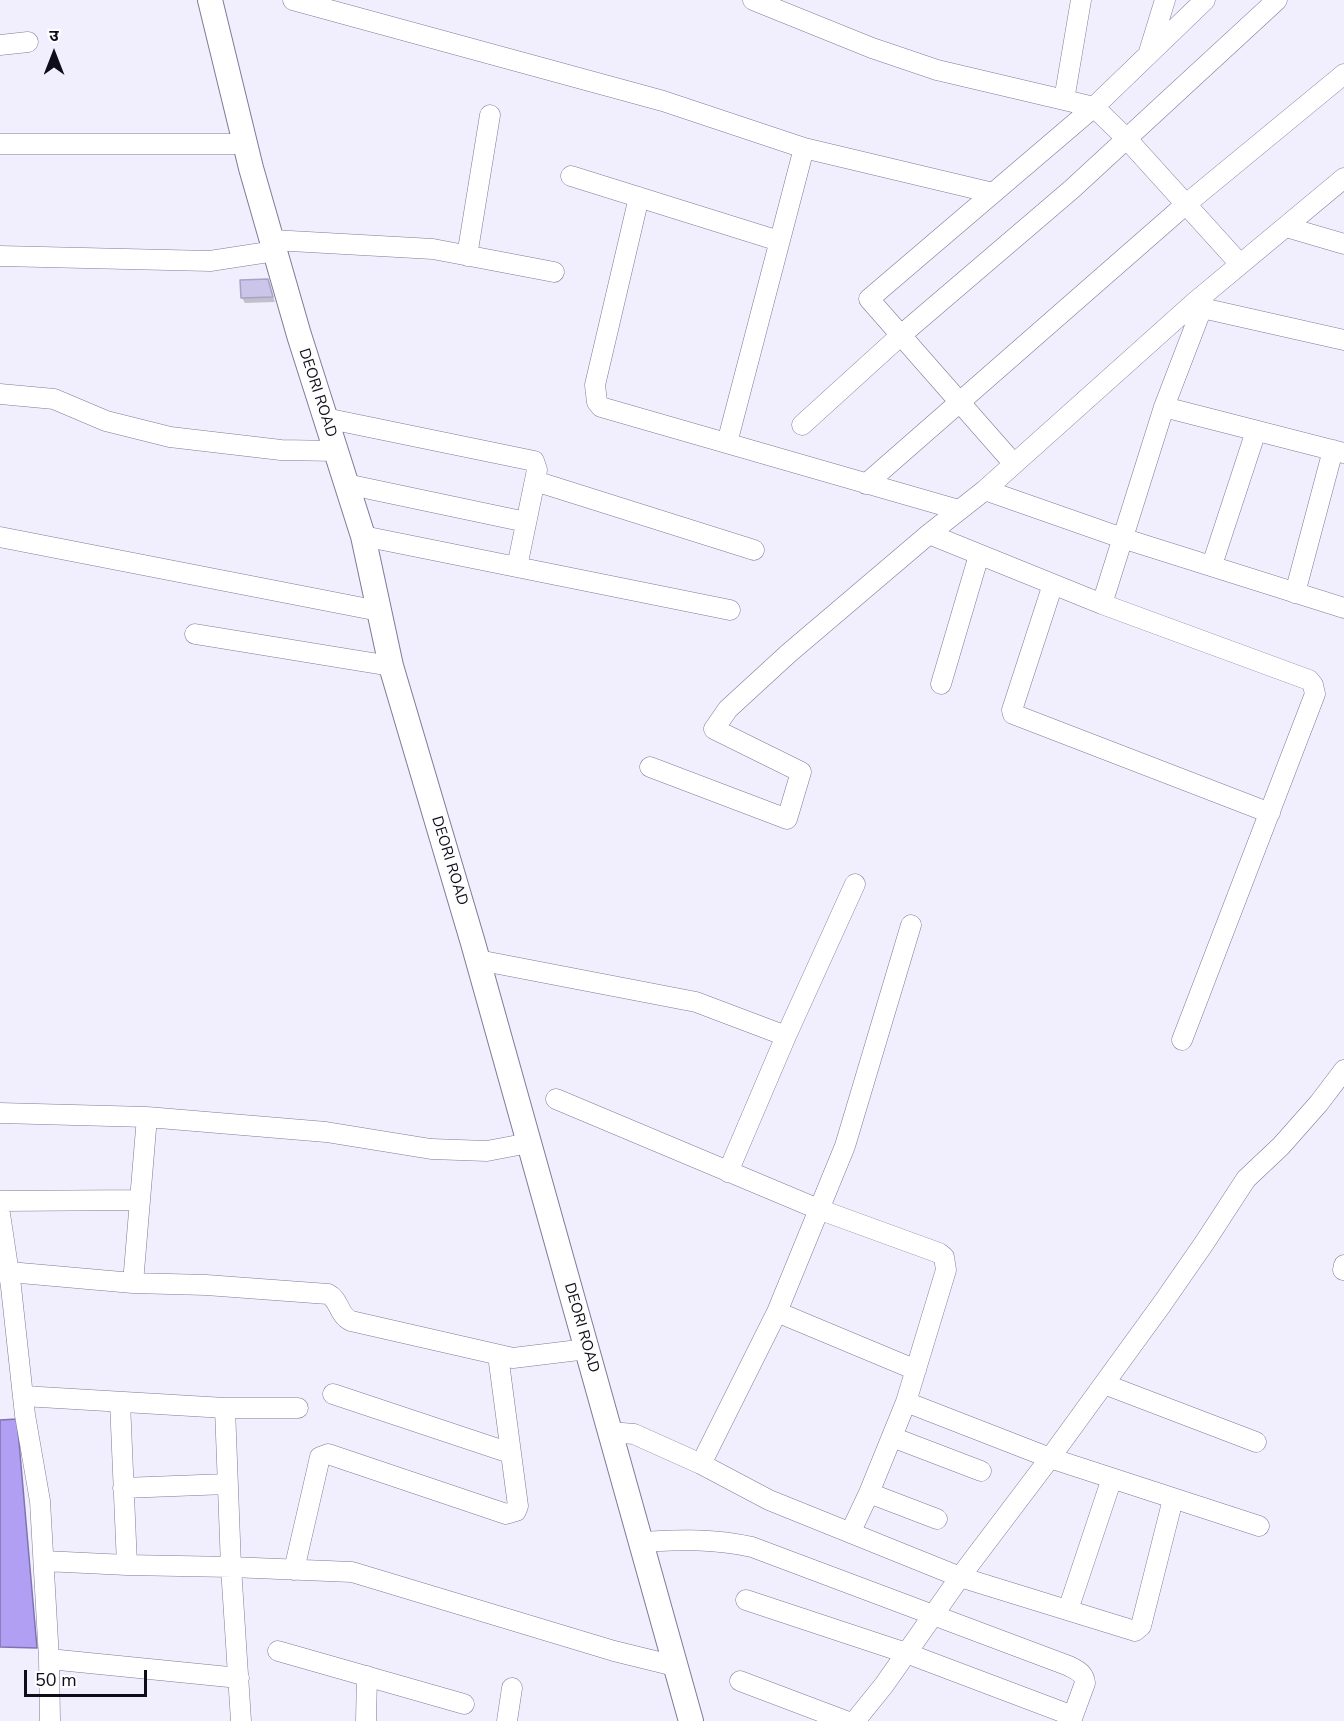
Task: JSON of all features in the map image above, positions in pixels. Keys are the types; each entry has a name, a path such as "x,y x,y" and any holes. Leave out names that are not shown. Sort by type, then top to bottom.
{"street":[{"name":"DEORI ROAD","path":"210,0 273,245 363,536 391,666 478,960 691,1721"},
{"path":"293,0 663,101 804,148 993,193"},
{"path":"753,0 872,48 937,70 1094,107 1126,138 1240,264"},
{"path":"1064,99 1081,0"},
{"path":"1149,52 1165,0"},
{"path":"1014,464 960,400 900,336 870,301 870,297 1094,107 1204,0"},
{"path":"802,425 900,336 1072,189 1277,0"},
{"path":"0,45 28,42"},
{"path":"866,484 1185,205 1344,74"},
{"path":"466,256 490,115"},
{"path":"0,144 246,144"},
{"path":"727,443 804,148"},
{"path":"572,176 779,241"},
{"path":"650,767 787,819 801,772 714,729 728,709 771,669 929,534 985,490 1199,305 1240,264 1344,178"},
{"path":"639,197 595,386 597,402 601,407 959,510"},
{"path":"1286,227 1344,244"},
{"path":"0,256 210,261 273,245 433,249 554,272"},
{"path":"1199,305 1344,340"},
{"path":"1102,604 1164,407 1199,305"},
{"path":"0,394 54,399 106,421 170,437 280,450 336,451"},
{"path":"1164,407 1338,451 1295,593"},
{"path":"325,417 531,459 537,470 517,567"},
{"path":"1212,565 1256,431"},
{"path":"535,481 754,550"},
{"path":"346,483 526,522"},
{"path":"985,490 1122,538 1344,608"},
{"path":"929,534 1102,604 1309,680 1313,685 1315,694 1182,1040"},
{"path":"363,536 730,609"},
{"path":"0,537 379,611"},
{"path":"941,684 980,555"},
{"path":"1053,584 1012,710 1013,714 1270,813"},
{"path":"195,634 391,666"},
{"path":"728,1172 786,1036 855,884"},
{"path":"701,1464 777,1312 845,1146 911,925"},
{"path":"478,960 696,1002 786,1036"},
{"path":"855,1721 1104,1384 1205,1242 1246,1179 1281,1146 1319,1103 1344,1070"},
{"path":"556,1099 818,1209 939,1253 944,1257 946,1270 906,1402 869,1493 850,1532"},
{"path":"0,1113 147,1117 326,1132 431,1149 487,1151 529,1143"},
{"path":"133,1283 147,1117"},
{"path":"0,1201 140,1200"},
{"path":"0,1214 23,1396 40,1501 49,1659 50,1721"},
{"path":"9,1272 133,1283 206,1285 328,1294 335,1299 340,1312 351,1321 498,1355 513,1358 587,1349"},
{"path":"777,1312 916,1370"},
{"path":"294,1570 320,1457 323,1454 511,1514 516,1511 518,1506 498,1355"},
{"path":"1104,1384 1256,1442"},
{"path":"333,1394 510,1453"},
{"path":"23,1396 225,1408 298,1408"},
{"path":"120,1402 127,1565"},
{"path":"906,1402 1050,1458 1259,1526"},
{"path":"225,1408 231,1566 241,1721"},
{"path":"610,1432 634,1434 701,1464 769,1500 960,1577 1129,1629 1138,1630 1144,1614 1173,1499"},
{"path":"892,1437 981,1471"},
{"path":"1068,1610 1112,1478"},
{"path":"123,1488 227,1484"},
{"path":"869,1493 937,1519"},
{"path":"640,1542 699,1539 752,1547 1080,1672 1085,1683 1072,1718 906,1653 746,1600"},
{"path":"44,1561 352,1572 614,1651 675,1666"},
{"path":"278,1651 464,1704"},
{"path":"49,1659 239,1678"},
{"path":"366,1721 367,1676"},
{"path":"740,1681 846,1721"},
{"path":"507,1721 512,1688"}],"shaded area":[{"path":"17,1419 37,1648 0,1647 0,1420"}],"building":[{"path":"268,279 273,297 241,298 240,280"}]}
